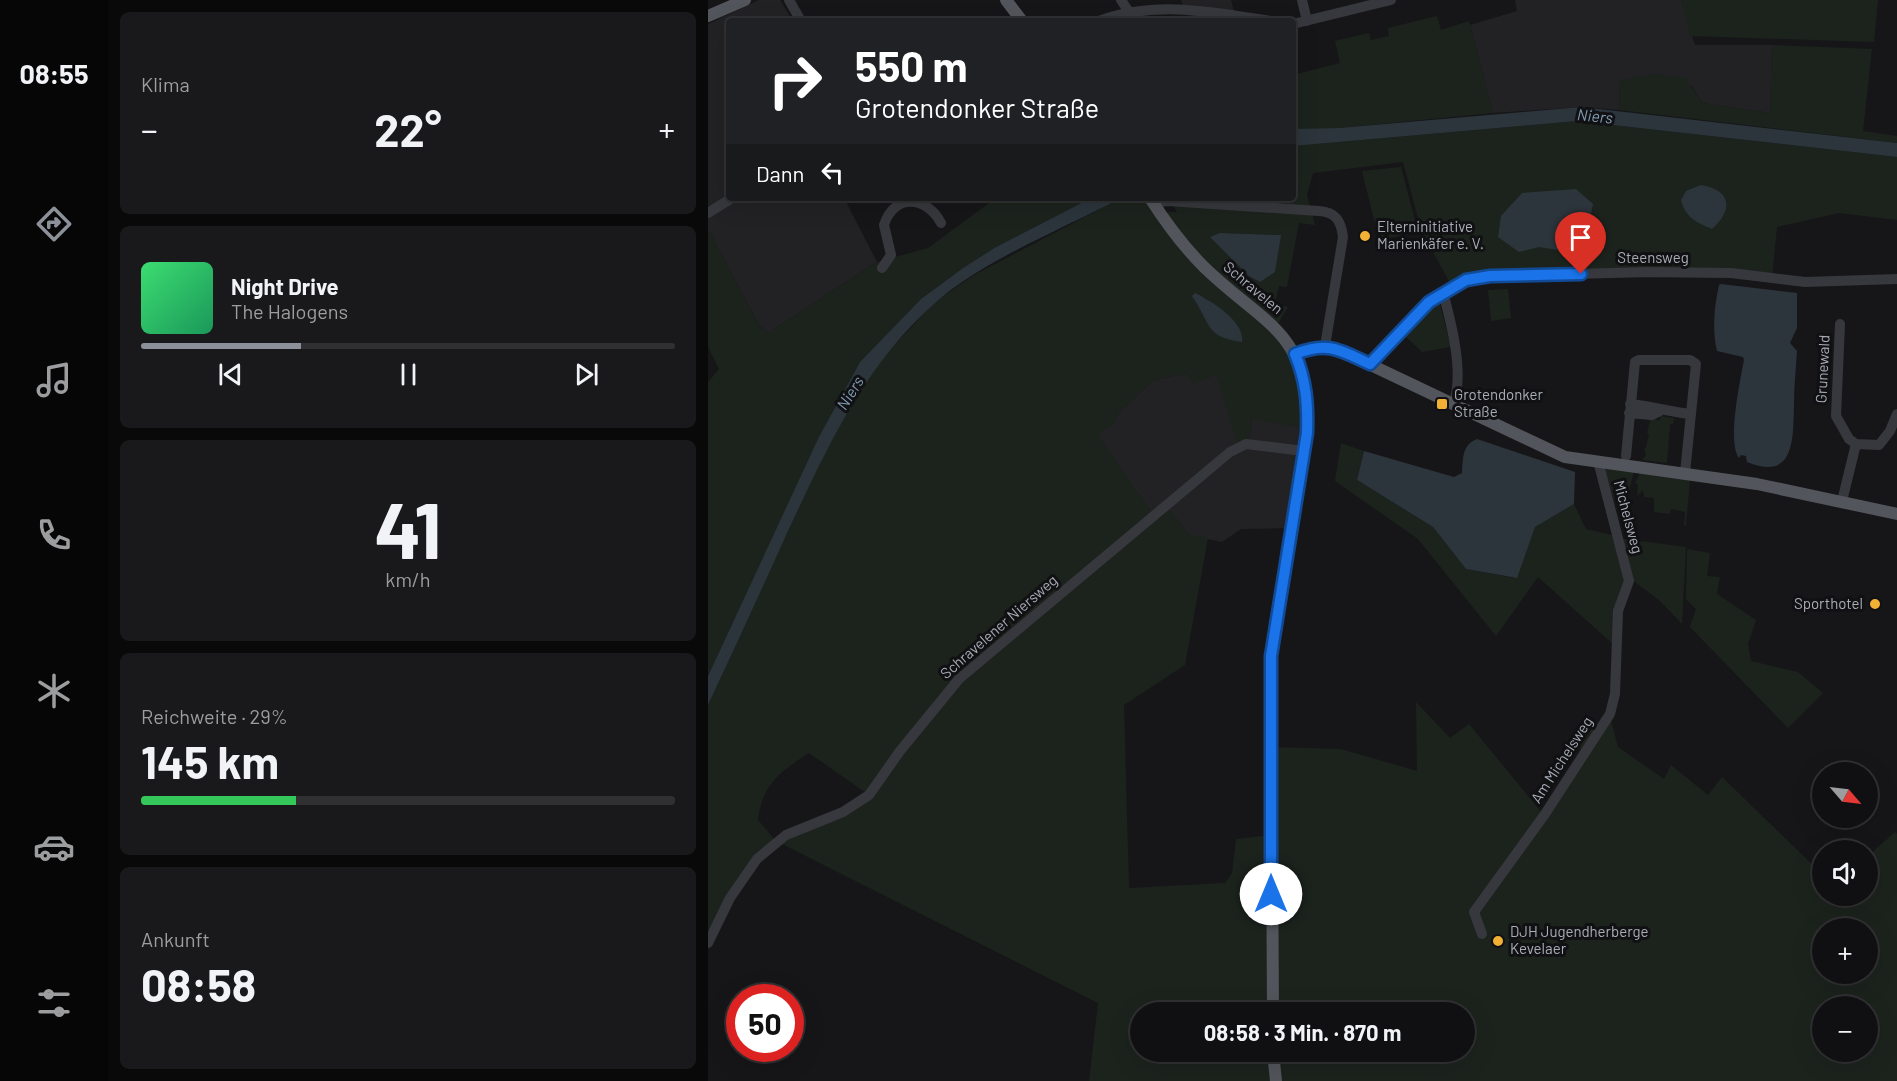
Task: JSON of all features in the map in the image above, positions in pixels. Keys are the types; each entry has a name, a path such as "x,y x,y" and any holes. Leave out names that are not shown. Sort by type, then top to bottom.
{"main road":[{"path":"708,16 745,0"},
{"path":"1006,0 1021,18"},
{"name":"Schravelen","path":"1153,201 1193,256 1276,327 1295,354 1303,374 1308,402 1305,451 1271,656 1273,1002"},
{"path":"1295,354 1325,346 1370,364 1561,456 1685,473 1842,501 1897,514"},
{"path":"1274,1062 1276,1081"}],"street":[{"path":"789,0 799,18"},
{"path":"1121,0 1129,12"},
{"path":"1302,0 1307,21"},
{"path":"1296,23 1391,0"},
{"path":"1109,18 1129,12 1179,8 1249,18"},
{"path":"708,213 727,201"},
{"path":"882,268 891,255 885,233 886,218 904,201"},
{"path":"913,201 929,206 941,222"},
{"name":"Schravelen","path":"1168,201 1319,211 1336,216 1340,220 1343,237 1325,346"},
{"name":"Steensweg","path":"1370,364 1429,302 1466,280 1490,276 1731,273 1805,282 1897,279"},
{"path":"1443,292 1456,360 1456,390 1453,404"},
{"name":"Grunewald","path":"1840,324 1836,416 1849,439 1856,444"},
{"path":"1626,456 1633,368 1637,361 1690,360 1696,364 1685,473"},
{"path":"1630,408 1654,406 1660,411 1691,414"},
{"path":"1842,501 1856,444 1873,447 1879,445 1890,431 1897,414"},
{"name":"Schravelener Niersweg","path":"708,942 730,897 757,859 786,835 843,812 869,795 908,741 966,672 1230,452 1246,444 1305,451"},
{"name":"Michelsweg","path":"1598,461 1629,581"},
{"name":"Am Michelsweg","path":"1482,934 1473,917 1476,909 1545,814 1610,714 1615,694 1618,611 1629,581"}],"shaded area":[{"path":"759,0 780,0 791,18 726,18 726,201 846,201 877,262 768,333 759,325 710,233 708,234 708,24"},
{"path":"1181,0 1231,0 1234,11 1183,5"},
{"path":"1515,0 1681,0 1695,45 1772,45 1770,113 1702,103 1692,86 1620,80 1619,110 1581,107 1493,113 1470,25 1517,11"},
{"path":"1681,0 1878,0 1874,42 1690,36"},
{"path":"1437,16 1441,30 1469,21 1493,113 1339,128 1296,130 1296,74 1340,63 1335,41 1369,33 1371,40 1389,36 1388,28"},
{"path":"1772,45 1872,49 1863,131 1897,136 1897,143 1619,110 1620,80 1655,74 1686,78 1702,103 1770,113"},
{"path":"1577,121 1897,157 1897,220 1839,213 1777,227 1772,278 1490,276 1452,287 1421,229 1403,162 1313,173 1307,195 1315,225 1299,223 1287,287 1279,286 1275,304 1288,307 1276,327 1297,371 1307,428 1252,419 1248,447 1238,448 1216,374 1193,384 1187,373 1154,380 1118,413 1114,423 1098,435 1154,516 1166,506 1189,535 1208,538 1185,665 1124,705 1129,888 1225,883 1232,873 1236,839 1271,835 1271,747 1341,749 1417,771 1416,702 1450,738 1469,724 1547,819 1583,753 1574,742 1582,730 1611,720 1618,747 1664,779 1671,765 1708,795 1722,777 1812,864 1812,906 1878,906 1878,847 1895,832 1897,834 1897,1081 1089,1081 1098,1003 776,841 757,859 708,942 708,705 823,455 850,404 882,358 935,302 974,275 1115,201 1149,201 1164,212 1177,212 1171,201 1296,201 1296,146","holes":["1220,233 1280,235 1275,272","809,753 869,795 776,841 758,820 764,797 774,780 789,766"]},
{"path":"1401,167 1418,232 1379,240 1362,171"},
{"path":"992,201 1085,201 996,247 963,268 921,299 860,362 816,445 708,676 708,382 719,369 708,347 708,234 710,233 759,325 768,333 877,262 928,248"},
{"path":"1508,289 1511,318 1491,321 1488,290"},
{"path":"1439,301 1451,347 1422,352 1403,334 1431,304"},
{"path":"1187,373 1193,383 1216,374 1248,447 1252,418 1307,428 1291,528 1241,529 1222,542 1189,535 1166,506 1154,516 1097,435 1114,423 1118,413 1154,380"},
{"path":"1660,416 1674,418 1673,424 1670,424 1667,463 1642,460 1646,455 1644,448 1646,448 1649,434 1647,433 1650,421 1647,419 1660,420"},
{"path":"1341,443 1364,451 1357,480 1433,527 1466,569 1514,578 1535,527 1574,504 1586,529 1616,536 1622,541 1625,539 1686,547 1682,624 1660,601 1631,579 1614,645 1538,577 1496,636 1418,539 1335,481"},
{"path":"1604,467 1634,471 1629,491 1616,490 1614,500"},
{"path":"1640,473 1690,479 1686,526 1684,526 1685,512 1671,509 1670,514 1654,512 1654,498 1644,497 1643,490 1637,496 1638,484 1635,483"},
{"path":"1687,549 1710,553 1707,576 1720,577 1717,594 1756,620 1748,644 1751,661 1798,672 1823,693 1788,728 1690,627 1696,609 1686,599"}],"water":[{"name":"Niers","path":"1581,107 1897,143 1897,157 1577,121 1296,146 1296,129 1339,128"},
{"path":"1701,185 1718,191 1726,201 1724,214 1712,229 1692,219 1685,211 1681,200 1686,191"},
{"path":"1576,189 1593,204 1586,237 1570,252 1539,247 1519,252 1498,237 1501,216 1522,193"},
{"name":"Niers","path":"1085,201 1115,201 1024,246 976,273 935,303 887,354 867,381 833,438 708,705 708,676 819,437 860,362 921,299 996,247"},
{"path":"1220,233 1281,235 1275,272 1260,282 1249,276 1210,237"},
{"path":"1721,284 1797,293 1797,328 1790,343 1797,351 1792,442 1783,461 1775,466 1763,467 1747,462 1746,456 1741,455 1739,458 1736,450 1734,426 1744,360 1743,357 1717,351 1714,318 1717,294"},
{"path":"1195,293 1218,306 1233,319 1241,334 1242,342 1221,337 1210,328 1192,296"},
{"path":"1477,439 1575,472 1574,504 1535,527 1517,578 1466,569 1433,527 1357,480 1364,451 1454,477 1462,473 1466,448"}],"place":[{"name":"Elterninitiative Marienkäfer e. V.","path":"1365,236"},
{"name":"Grotendonker Straße","path":"1442,404"},
{"name":"Sporthotel","path":"1875,604"},
{"name":"DJH Jugendherberge Kevelaer","path":"1498,941"}],"route":[{"path":"1271,894 1271,656 1307,433 1308,402 1303,374 1295,354 1325,346 1370,364 1429,302 1466,280 1490,276 1581,274"}]}
